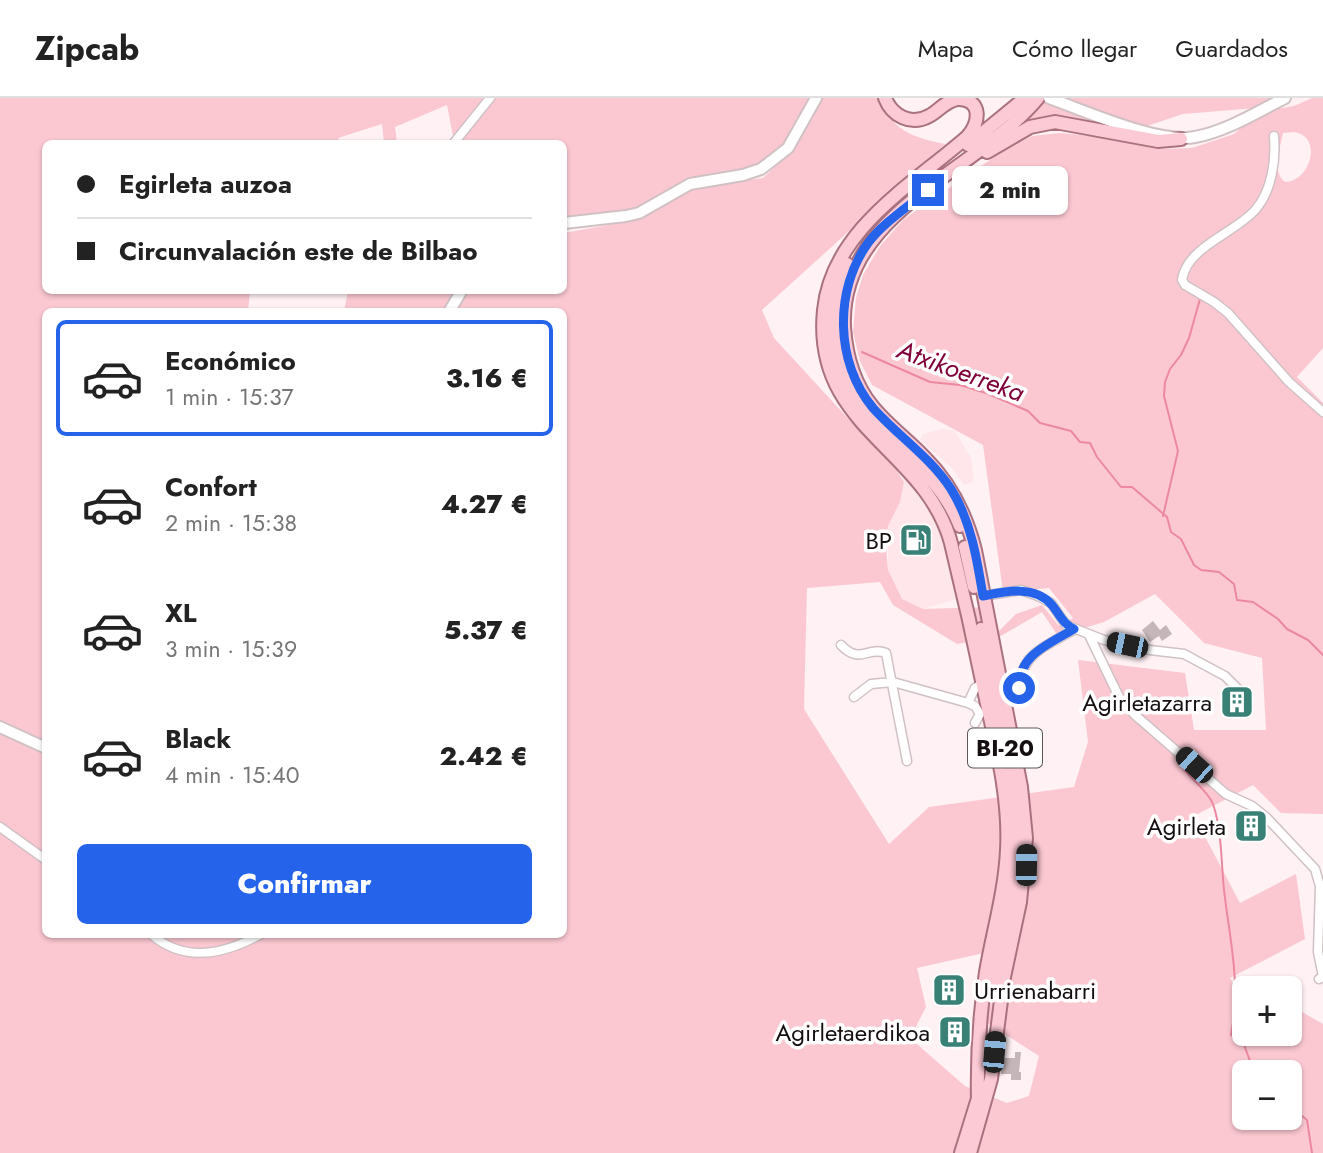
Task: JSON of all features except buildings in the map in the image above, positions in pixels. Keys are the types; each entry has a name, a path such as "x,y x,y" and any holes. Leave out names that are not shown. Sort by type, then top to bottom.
{"main road":[{"path":"885,98 897,115 912,120 929,117 956,99 968,101 976,108 978,120 972,132 876,213 845,250 832,276 824,307 823,338 832,379 843,401 860,423 910,472 945,527 1001,776 1007,847 1005,881 982,1003 978,1101"},
{"name":"BI-20","path":"970,1153 991,1079 1004,977 1019,912 1026,865 1026,825 1021,787 969,529 956,498 935,468 872,407 860,389 846,345 845,296 857,262 881,229 922,188 1025,98"},
{"name":"BI-20","path":"961,1153 978,1101 984,1066 993,980 1009,914 1015,867 1016,822 1004,742 965,543 957,520 934,480 857,402 845,378 835,336 834,304 849,257 880,216 1005,129 1038,98"},
{"path":"922,188 1016,134 1044,123 1080,126 1158,141 1172,142 1181,139"},
{"path":"922,188 929,169"}],"street":[{"path":"456,140 490,98"},
{"path":"567,223 639,213 690,184 743,175 761,169 788,148 816,98"},
{"path":"1049,98 1162,136 1181,139 1217,130 1285,98"},
{"path":"1274,136 1275,151 1263,198 1254,211 1188,264 1182,280 1185,285 1228,313 1289,382 1323,412"},
{"path":"983,596 1021,590 1038,596 1051,603 1066,625 1074,629 1150,650 1184,654 1225,676 1239,690"},
{"path":"1021,702 1019,678 1024,663 1074,629"},
{"path":"1089,635 1119,697 1135,715 1226,794 1252,806 1266,817 1315,869 1320,886 1318,952 1322,977 1319,979"},
{"path":"841,645 849,653 858,656 882,651 887,653 907,761"},
{"path":"854,697 871,684 893,682 975,706 979,720"},
{"path":"968,703 975,688 982,684"},
{"path":"0,727 42,746"},
{"path":"0,827 42,857"},
{"path":"158,938 174,948 195,955 232,948 253,938"}],"shaded area":[{"path":"0,98 484,98 453,136 447,105 395,127 397,140 384,140 382,124 338,138 339,140 42,140 42,294 250,294 248,308 42,308 42,938 567,938 567,308 345,308 347,294 567,294 567,232 637,220 696,187 763,178 793,150 823,98 878,98 890,118 905,131 945,144 762,310 774,338 855,426 877,442 904,482 900,502 888,526 886,548 888,570 902,599 923,609 990,607 998,632 1016,614 1042,605 1059,626 1073,618 1049,588 1003,592 983,445 872,385 860,361 853,332 856,298 863,275 880,246 904,219 1003,151 1032,136 1060,133 1162,149 1192,148 1234,134 1245,124 1276,109 1294,106 1312,98 1323,98 1323,348 1297,377 1323,403 1323,814 1281,813 1253,785 1194,816 1240,903 1296,874 1305,939 1230,978 1232,1046 1302,1046 1302,1012 1323,1024 1323,1153 0,1153","holes":["1283,133 1303,135 1311,149 1307,167 1294,180 1285,182 1277,166","880,582 893,605 957,644 1001,636 1042,612 1058,636 1104,622 1155,594 1204,643 1262,658 1266,730 1194,730 1185,673 1078,660 1088,742 1074,787 929,807 889,844 804,709 807,588","984,953 975,1015 1039,1056 1029,1096 1007,1103 965,1086 910,1038 926,1007 917,968"]},
{"path":"495,98 813,98 790,141 758,167 638,208 567,217 567,140 460,140"},
{"path":"1062,98 1274,98 1256,108 1183,114 1141,128"},
{"path":"1042,101 1123,129 1046,116 1003,136"},
{"path":"943,429 955,431 971,458 974,481 964,485 952,468 920,440 923,434"},
{"name":"BP","path":"904,472 928,503 943,533 960,598 923,609 902,599 888,570 888,526 900,502"}],"waterway":[{"path":"1163,516 1178,451 1164,396 1165,382 1189,338 1200,299"},
{"name":"Atxikoerreka","path":"862,352 930,382 960,385 986,393 1028,411 1040,423 1071,431 1080,442 1090,443 1097,457 1121,487 1132,487 1167,517 1171,532 1181,539 1194,565 1201,570 1219,572 1234,584 1237,600 1253,602 1278,619 1287,629 1308,640 1323,655"},
{"path":"1179,762 1210,799 1216,814 1235,980 1231,1035 1243,1042 1250,1060"},
{"path":"1302,1116 1307,1120 1312,1153"}],"place":[{"name":"BP","path":"916,540"},
{"name":"Agirletazarra","path":"1237,702"},
{"name":"Agirleta","path":"1251,826"},
{"name":"Urrienabarri","path":"949,990"},
{"name":"Agirletaerdikoa","path":"955,1032"}],"route":[{"path":"928,190 881,229 857,262 845,296 846,345 850,365 860,389 872,407 935,468 956,498 965,516 975,550 983,596 1021,590 1038,596 1051,603 1066,625 1074,629 1024,663 1019,688"}]}
